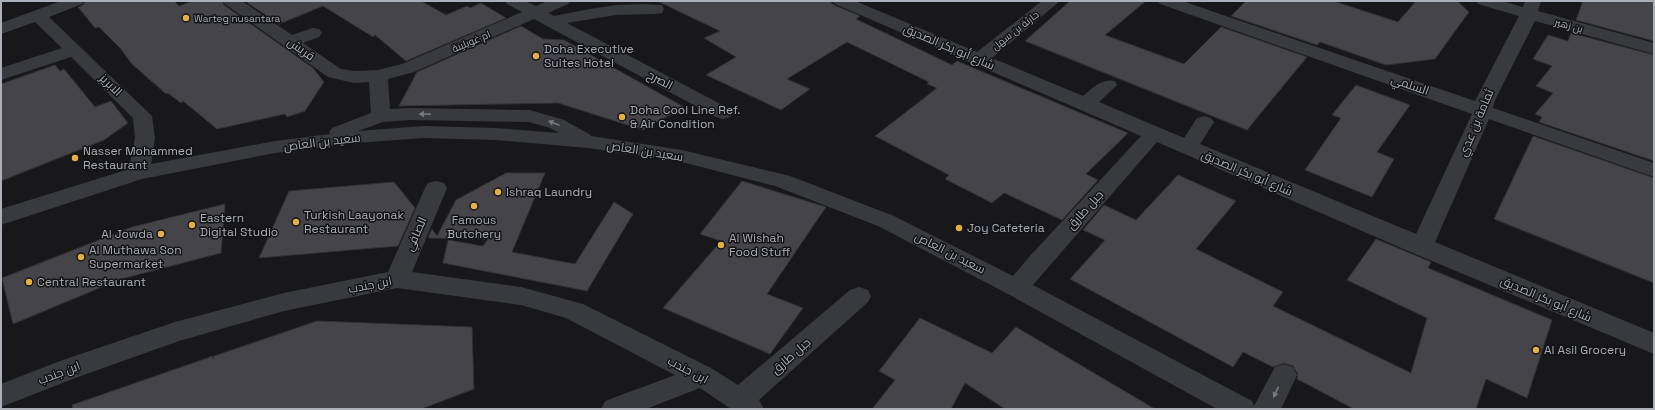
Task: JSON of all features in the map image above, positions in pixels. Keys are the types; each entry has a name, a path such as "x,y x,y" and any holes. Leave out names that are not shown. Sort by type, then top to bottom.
{"street":[{"path":"1,29 76,1"},
{"name":"الصرح","path":"513,1 723,113"},
{"name":"ام غويلينة","path":"378,76 408,68 562,1"},
{"name":"شارع أبو بكر الصديق","path":"841,1 1654,344"},
{"name":"حارثة بن سهل","path":"979,59 1052,1"},
{"name":"السلمي","path":"1166,1 1654,170"},
{"name":"بن زهير","path":"1484,1 1531,7 1654,49"},
{"name":"قريش","path":"241,3 290,42 335,73 354,77 378,76"},
{"name":"ثمامة بن عدي","path":"1421,247 1483,110 1485,100 1526,22 1531,7"},
{"path":"551,22 577,15 609,10 634,8 656,9"},
{"name":"الابريز","path":"36,15 142,116 146,132 145,147 139,173"},
{"path":"290,42 313,32"},
{"path":"1,74 74,50"},
{"path":"378,76 382,116"},
{"path":"1085,104 1108,85"},
{"path":"318,142 359,123 382,116 409,114 530,116 557,124 588,142"},
{"path":"1187,148 1204,122"},
{"name":"سعيد بن العاص","path":"1,217 47,201 139,173 275,147 356,137 424,132 496,134 588,142 682,156 782,181 886,221 1017,288 1242,409"},
{"name":"جبل طارق","path":"1017,288 1038,262 1154,134"},
{"name":"الصافي","path":"397,279 436,188"},
{"name":"ابن جندب","path":"1,396 69,369 175,332 284,302 397,279 521,296 574,311 702,376 745,404"},
{"name":"جبل طارق","path":"745,404 860,296"},
{"path":"1268,409 1284,375"},
{"path":"615,409 702,376"}],"building":[{"path":"85,1 174,1 179,6 193,1 222,1 224,5 313,68 324,82 305,111 287,117 285,114 217,129 183,101 181,103 168,93 166,94 132,64 120,48 99,27 95,28 78,7 83,5"},
{"path":"245,1 421,1 446,15 467,6 470,8 481,3 506,18 406,61 375,35 373,37 323,6 279,24 280,25"},
{"path":"657,1 829,1 834,5 860,16 856,19 952,65 957,61 1128,133 1086,174 1098,180 1062,220 1004,193 992,203 945,179 949,175 875,136 937,88 927,84 929,82 847,42 787,79 810,89 781,110 706,75 736,57 704,38 720,31"},
{"path":"1070,1 1146,1 1105,35 1184,64 1221,27 1307,57 1247,130 1025,41"},
{"path":"1246,1 1333,1 1398,22 1416,1 1457,1 1469,12 1435,59 1386,65 1320,42 1317,45 1231,16"},
{"path":"1583,1 1654,1 1654,41 1576,20"},
{"name":"Doha Executive Suites Hotel","path":"521,26 543,39 564,40 684,107 643,130 558,103 399,106 417,72"},
{"path":"1571,33 1654,55 1654,161 1539,122 1542,117 1535,114 1553,93 1536,86 1552,66 1533,59 1548,35 1568,41"},
{"path":"55,65 60,71 64,69 95,107 111,101 128,123 104,140 1,181 1,84"},
{"path":"1356,85 1410,105 1377,152 1394,159 1372,197 1305,170 1341,118 1332,115"},
{"path":"1533,136 1654,178 1654,283 1494,219"},
{"path":"506,173 545,173 512,252 575,264 614,202 633,214 587,291 443,263 448,240 483,246 488,239 428,238 432,229 437,236 456,200"},
{"path":"1178,175 1236,201 1196,249 1283,292 1273,306 1411,373 1427,318 1347,280 1376,239 1431,262 1428,268 1552,320 1527,398 1486,379 1476,409 1354,409 1297,379 1298,374 1293,366 1284,363 1273,367 1243,352 1233,367 1070,279 1105,240 1083,230 1104,205 1136,220"},
{"path":"742,181 826,207 767,294 803,308 770,354 663,308 721,241 700,234"},
{"path":"394,182 415,208 398,246 259,258 289,191"},
{"path":"225,204 221,253 121,279 13,324 2,278 132,227"},
{"path":"920,318 992,353 1016,327 1155,409 1005,409 965,383 951,409 872,409 895,380 879,371"},
{"path":"317,321 472,327 474,389 421,409 73,409 72,405 213,356 213,359 214,356"}],"place":[{"name":"Warteg nusantara","path":"186,18"},
{"name":"Doha Executive Suites Hotel","path":"536,56"},
{"name":"Doha Cool Line Ref. & Air Condition","path":"622,117"},
{"name":"Nasser Mohammed Restaurant","path":"75,158"},
{"name":"Ishraq Laundry","path":"498,192"},
{"name":"Famous Butchery","path":"474,206"},
{"name":"Turkish Laayonak Restaurant","path":"296,222"},
{"name":"Eastern Digital Studio","path":"192,225"},
{"name":"Joy Cafeteria","path":"959,228"},
{"name":"Al Jowda","path":"161,234"},
{"name":"Al Wishah Food Stuff","path":"721,245"},
{"name":"Al Muthawa Son Supermarket","path":"81,257"},
{"name":"Central Restaurant","path":"29,282"},
{"name":"Al Asil Grocery","path":"1536,350"}]}
